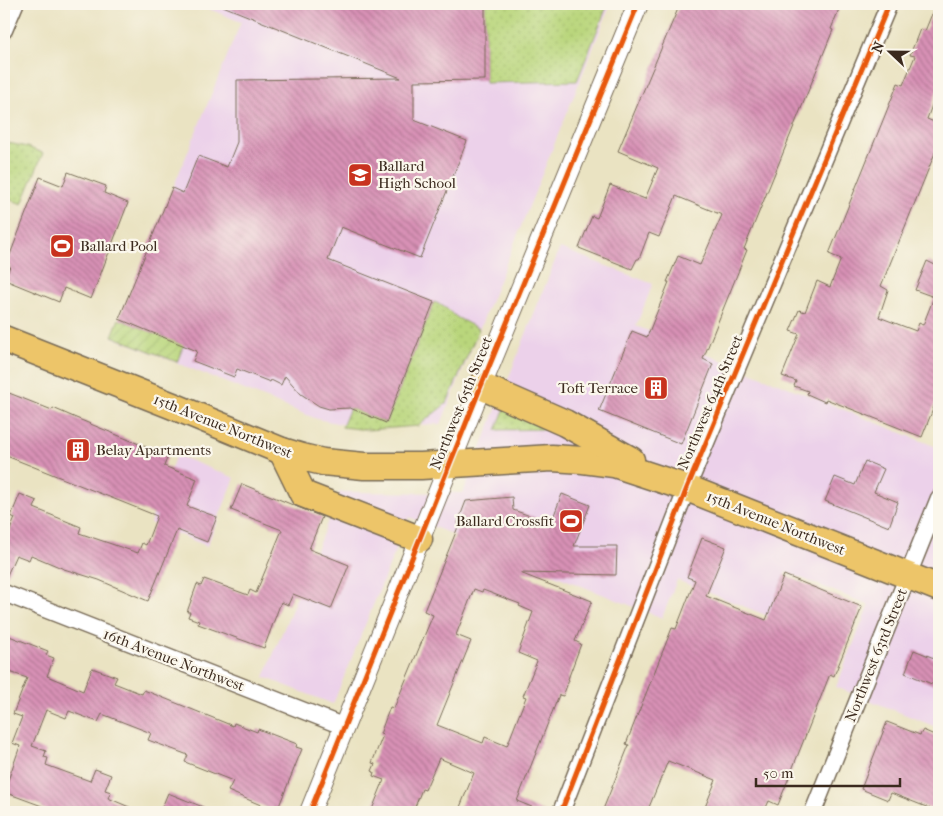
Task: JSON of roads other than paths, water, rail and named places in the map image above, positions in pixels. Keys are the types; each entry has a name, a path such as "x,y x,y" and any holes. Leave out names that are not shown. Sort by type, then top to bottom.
{"main road":[{"name":"15th Avenue Northwest","path":"4,340 282,451 309,459 344,465 364,466 567,458 614,464 662,478 939,588"},
{"path":"481,386 565,423 662,478"},
{"path":"282,451 303,494 419,539"}],"street":[{"path":"4,30 15,4"},
{"name":"Northwest 65th Street","path":"310,812 481,386 638,4"},
{"name":"Northwest 64th Street","path":"561,812 688,488 889,4"},
{"name":"Northwest 63rd Street","path":"813,812 939,498"},
{"name":"16th Avenue Northwest","path":"4,593 345,726"}],"place":[{"name":"Ballard High School","path":"360,175"},
{"name":"Ballard Pool","path":"62,246"},
{"name":"Toft Terrace","path":"656,388"},
{"name":"Belay Apartments","path":"78,450"},
{"name":"Ballard Crossfit","path":"571,521"}]}
